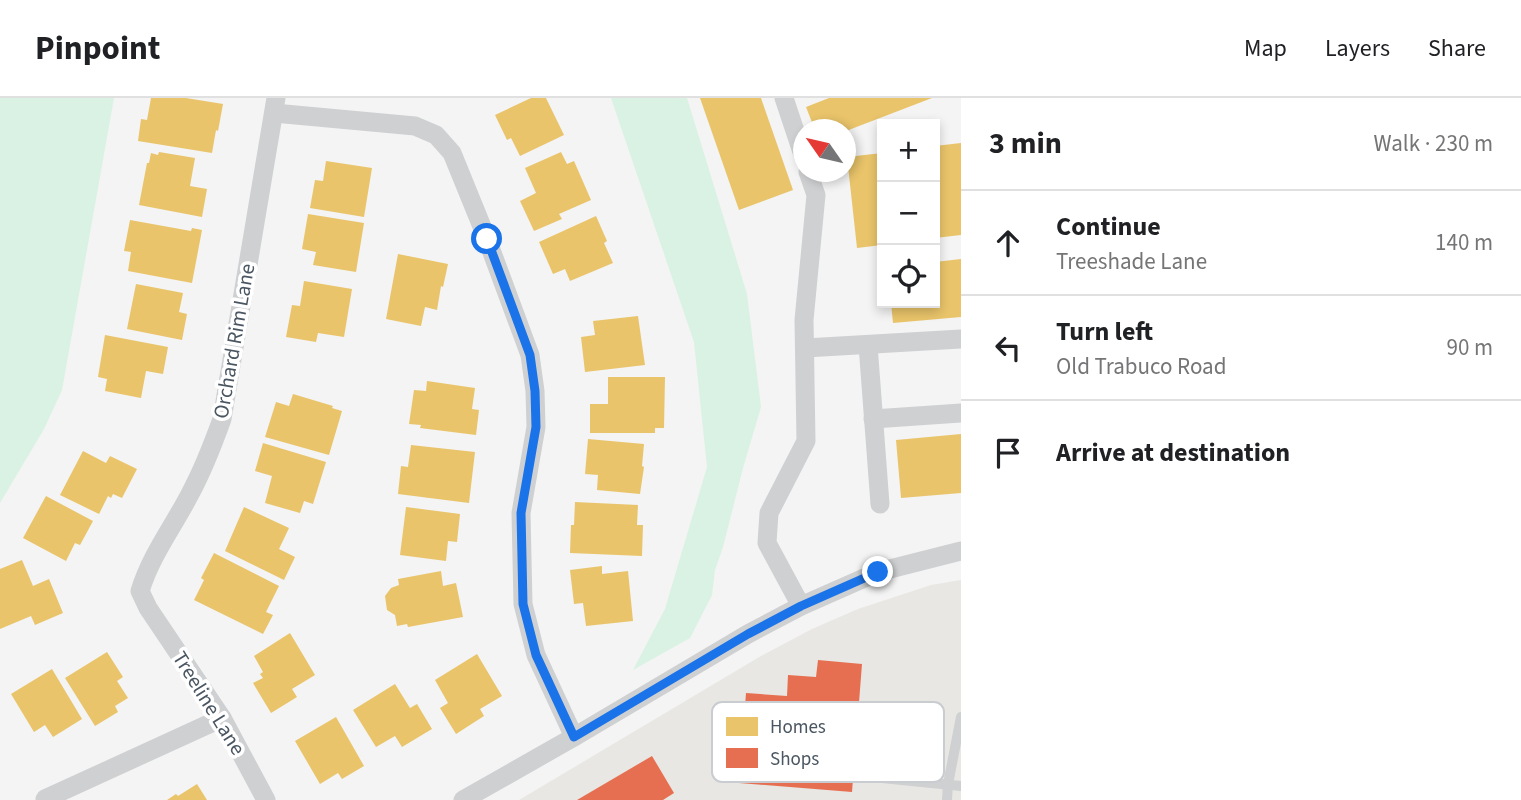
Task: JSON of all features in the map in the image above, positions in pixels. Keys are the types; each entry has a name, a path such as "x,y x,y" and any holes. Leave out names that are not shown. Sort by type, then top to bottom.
{"street":[{"path":"784,98 793,126"},
{"path":"275,106 415,126 436,135 452,153 530,355 536,427 521,513 523,604 536,655 574,737"},
{"name":"Orchard Rim Lane","path":"148,608 140,591 146,573 190,494 222,419 275,106"},
{"path":"801,606 767,543 769,513 806,441 804,320 816,195 811,182"},
{"path":"805,348 961,339"},
{"path":"868,345 880,504"},
{"path":"873,419 961,413"},
{"path":"463,800 801,606 878,572 961,551"},
{"name":"Treeline Lane","path":"148,608 222,718 266,800"},
{"path":"46,799 222,718"}],"lane":[{"path":"947,800 961,717"},
{"path":"926,782 961,786"}],"shaded area":[{"path":"961,580 961,800 519,800 761,656 812,629 858,609 931,585"}],"green space":[{"path":"0,98 114,98 62,390 44,429 0,503"},
{"path":"611,98 687,98 747,294 761,407 715,570 712,595 690,638 633,670 665,609 707,467 694,342"}],"building: Homes":[{"path":"151,98 186,98 223,104 212,153 138,141 141,119 147,120"},
{"path":"531,98 546,98 564,135 520,156 511,138 507,140 495,115"},
{"path":"700,98 761,98 793,190 739,210"},
{"path":"829,98 932,98 856,127 856,119 811,119 806,107"},
{"path":"961,143 961,235 940,237 940,145"},
{"path":"159,152 195,158 190,186 207,189 202,217 139,205 147,163 151,153 158,155"},
{"path":"561,152 567,164 574,161 591,200 559,214 562,219 534,231 520,201 536,193 525,168"},
{"path":"877,154 877,246 857,248 850,182 856,182 856,156"},
{"path":"326,161 372,168 364,217 310,208 315,180 323,181"},
{"path":"308,214 364,223 356,272 313,265 316,252 302,249"},
{"path":"596,216 613,263 570,281 565,269 553,274 539,242"},
{"path":"130,220 191,231 192,228 202,230 192,283 128,271 131,252 124,251"},
{"path":"398,254 448,264 437,310 425,307 421,326 386,319"},
{"path":"961,259 961,317 893,323 892,308 940,308 940,261"},
{"path":"304,281 352,289 344,337 318,333 316,342 286,337 292,305 300,306"},
{"path":"136,284 183,293 179,312 187,314 182,340 127,329"},
{"path":"638,316 645,365 585,372 581,337 595,335 593,321"},
{"path":"105,335 168,347 163,374 146,371 141,398 105,391 107,379 98,377"},
{"path":"608,377 665,377 664,428 655,428 655,433 590,433 590,404 608,404"},
{"path":"427,381 475,388 472,409 479,410 476,435 420,428 421,425 409,424 414,390 426,391"},
{"path":"293,394 342,411 329,455 265,437 276,402 289,406"},
{"path":"961,434 961,493 901,498 896,440"},
{"path":"588,439 644,444 640,494 597,490 598,475 585,474"},
{"path":"263,443 326,462 313,504 304,501 300,513 265,503 272,476 255,471"},
{"path":"411,445 475,452 469,503 398,494 401,466 408,467"},
{"path":"83,451 106,463 110,456 137,469 122,498 113,494 111,498 108,496 99,514 60,495"},
{"path":"46,496 93,521 80,545 75,543 66,561 23,538"},
{"path":"575,502 638,505 637,525 643,525 642,556 570,553"},
{"path":"244,507 289,528 279,549 295,557 284,580 225,551"},
{"path":"406,507 460,514 457,542 448,541 446,561 400,555"},
{"path":"214,553 279,586 266,612 273,615 263,634 194,600 204,580 201,578"},
{"path":"22,560 33,586 49,579 63,613 35,625 31,616 0,629 0,569"},
{"path":"602,566 602,574 628,571 633,621 586,626 583,603 574,604 570,570"},
{"path":"441,571 443,586 456,583 463,617 408,627 407,624 397,626 395,615 387,610 385,596 391,588 399,585 398,579"},
{"path":"290,633 315,675 292,689 297,697 271,713 253,683 263,678 260,674 263,672 254,656"},
{"path":"107,652 123,677 117,681 128,698 115,706 118,712 95,726 65,678"},
{"path":"477,654 502,696 480,709 484,716 456,734 440,708 448,703 435,680"},
{"path":"52,669 82,719 53,737 45,725 34,732 11,694"},
{"path":"395,684 410,708 417,704 432,729 402,747 395,736 376,747 353,710"},
{"path":"336,717 364,766 342,779 338,773 320,784 295,741"},
{"path":"197,784 207,800 167,800 176,794 178,796"}],"building: Shops":[{"path":"818,660 862,664 859,702 745,702 746,693 787,696 788,675 816,677"},
{"path":"652,756 674,793 663,800 577,800"},
{"path":"739,782 853,782 852,792"}],"route":[{"path":"487,239 530,355 535,391 536,427 521,513 523,604 536,655 574,737 748,634 801,606 878,572"}]}
